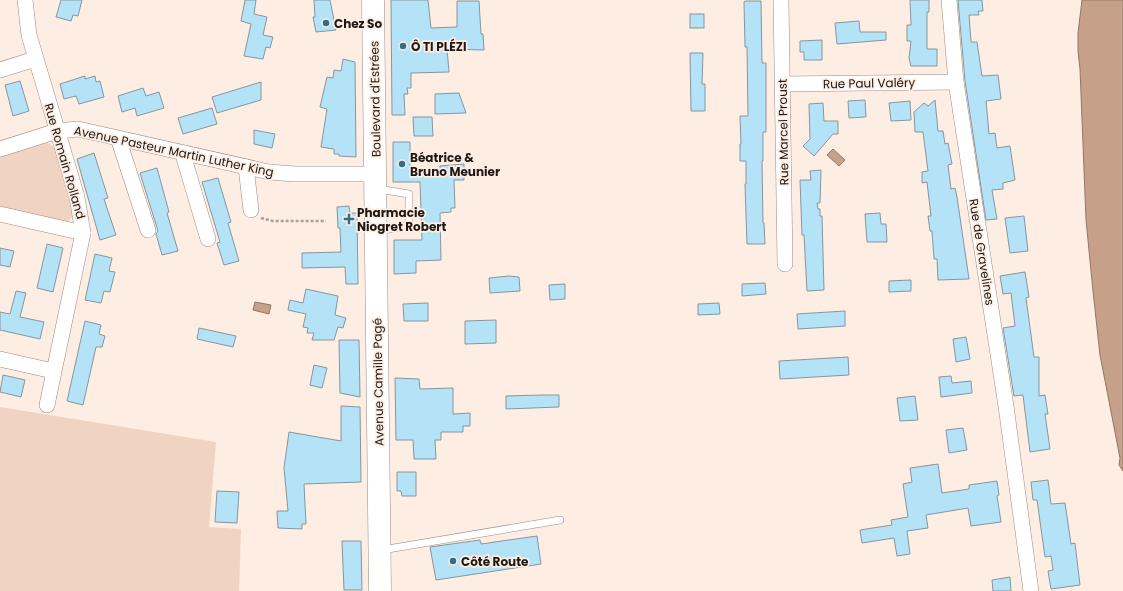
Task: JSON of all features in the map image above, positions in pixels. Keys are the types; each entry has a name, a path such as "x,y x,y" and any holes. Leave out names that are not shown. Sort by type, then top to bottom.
{"main road":[{"name":"Boulevard d'Estrées","path":"373,0 376,181"},
{"name":"Avenue Camille Pagé","path":"376,181 380,591"}],"street":[{"name":"Rue Romain Rolland","path":"25,0 26,19 35,59 80,208 83,233 47,405"},
{"name":"Rue Marcel Proust","path":"781,0 785,264"},
{"name":"Rue de Gravelines","path":"949,0 956,82 1031,591"},
{"path":"0,70 35,59"},
{"name":"Rue Paul Valéry","path":"782,84 956,82"},
{"name":"Avenue Pasteur Martin Luther King","path":"0,149 57,131 78,129 269,172 376,181"},
{"path":"120,139 120,144 148,230"},
{"path":"185,153 184,158 208,239"},
{"path":"246,167 251,210"},
{"path":"0,214 83,233"},
{"path":"0,359 53,371"}],"lane":[{"path":"376,181 409,194 409,225 376,231"},
{"path":"380,550 560,520"}],"path":[{"path":"251,210 263,220 326,220"}],"shaded area":[{"path":"1082,0 1123,0 1123,471 1119,465 1120,458 1100,355 1086,220 1078,51 1078,33"},
{"path":"42,143 48,143 57,149 74,215 67,223 0,208 0,156"},
{"path":"833,149 845,160 839,166 827,155"},
{"path":"255,302 271,305 269,314 253,310"},
{"path":"0,407 216,442 209,527 241,529 239,591 0,591"}],"building":[{"path":"61,0 82,0 78,16 73,15 71,21 56,17"},
{"path":"245,0 256,0 254,14 267,17 263,35 273,37 270,48 266,47 263,59 244,56 251,24 241,21"},
{"path":"314,0 330,0 336,30 316,32 313,17 315,17"},
{"path":"391,0 428,0 431,28 457,27 457,1 479,1 481,34 483,34 484,50 447,49 449,72 411,73 411,88 407,88 408,94 404,94 405,115 392,115"},
{"path":"910,0 929,0 929,12 927,12 927,49 937,49 937,66 911,66 909,58 911,41 907,41 907,25 911,25"},
{"path":"958,0 982,0 983,11 978,11 979,15 969,15 971,42 977,42 982,76 998,75 1001,99 986,101 989,134 995,133 997,148 1010,146 1015,180 1003,183 1003,189 992,190 997,219 986,220 965,81"},
{"path":"745,1 761,1 762,63 766,63 766,132 763,132 762,161 763,223 765,244 747,244 745,184 746,161 740,161 740,116 748,116"},
{"path":"690,14 704,14 704,28 690,28"},
{"path":"859,21 860,32 886,32 886,40 837,44 835,23"},
{"path":"822,40 822,60 804,60 804,52 800,52 800,41"},
{"path":"690,53 703,53 702,84 705,84 705,111 691,111"},
{"path":"343,59 355,62 356,157 339,156 339,154 334,154 334,149 321,147 327,109 320,107 327,77 333,78 334,70 341,71"},
{"path":"85,76 85,79 95,76 96,82 100,81 104,97 79,104 76,96 64,99 60,84"},
{"path":"20,81 29,111 13,116 5,85"},
{"path":"261,82 261,100 217,113 212,97"},
{"path":"143,88 146,96 159,92 164,108 137,116 135,108 122,112 118,96"},
{"path":"459,93 466,113 435,114 435,94"},
{"path":"865,100 866,117 849,118 848,101"},
{"path":"935,100 938,131 943,131 945,144 948,143 952,164 948,165 951,189 955,188 957,197 969,279 938,280 937,259 934,259 932,231 930,231 928,216 931,216 927,182 922,183 922,172 928,171 923,132 915,132 914,112 924,103 928,106"},
{"path":"910,101 911,120 891,121 889,103"},
{"path":"823,103 824,121 838,121 838,134 833,134 814,156 803,146 810,139 809,104"},
{"path":"212,108 217,124 183,134 178,118"},
{"path":"413,117 432,117 433,136 414,136"},
{"path":"254,130 275,134 272,148 254,144"},
{"path":"393,142 410,142 410,172 440,171 440,166 464,164 464,180 454,180 455,208 451,208 451,212 440,213 441,260 416,261 416,273 394,274 394,240 422,240 420,182 393,182"},
{"path":"94,153 108,198 104,199 116,235 100,240 77,159"},
{"path":"157,168 169,212 167,213 178,251 162,255 156,234 158,231 140,173"},
{"path":"821,170 820,203 817,203 818,209 820,209 820,216 822,216 824,290 807,291 804,235 802,235 800,180 811,180 810,171"},
{"path":"218,178 231,222 228,223 239,261 224,265 217,243 220,242 202,182"},
{"path":"349,206 350,213 357,213 358,284 346,284 345,267 302,268 302,253 341,252 337,207"},
{"path":"880,213 881,224 886,224 887,242 867,242 865,214"},
{"path":"1024,216 1028,251 1010,253 1005,218"},
{"path":"47,244 63,248 53,292 37,288"},
{"path":"0,248 14,251 10,267 0,265"},
{"path":"95,254 112,258 109,271 115,272 110,292 104,291 101,303 85,300"},
{"path":"1025,272 1029,297 1026,298 1034,357 1039,357 1039,396 1045,395 1048,414 1045,414 1050,449 1030,452 1023,395 1014,396 1003,328 1015,326 1011,293 1003,294 1000,276"},
{"path":"509,276 519,277 520,291 490,293 489,278"},
{"path":"911,280 911,291 889,292 889,281"},
{"path":"765,283 766,294 742,296 742,284"},
{"path":"565,284 565,299 550,300 549,285"},
{"path":"306,289 338,296 335,315 346,318 343,328 338,327 334,340 312,340 314,333 307,333 308,328 303,327 306,314 288,310 290,300 303,303"},
{"path":"16,291 26,293 20,317 44,322 40,339 0,330 0,312 10,314"},
{"path":"428,303 428,321 404,321 403,304"},
{"path":"719,303 720,314 698,315 698,304"},
{"path":"845,311 845,326 798,329 797,314"},
{"path":"496,320 496,343 465,344 465,321"},
{"path":"85,321 101,325 99,334 105,336 102,347 96,347 83,405 67,401"},
{"path":"199,328 236,336 233,347 197,339"},
{"path":"966,337 970,359 956,362 953,339"},
{"path":"339,340 359,340 360,397 340,393"},
{"path":"848,357 849,375 780,379 779,361"},
{"path":"314,365 327,368 322,388 310,385"},
{"path":"3,375 25,380 21,397 0,392"},
{"path":"951,376 952,383 971,381 972,393 941,397 939,377"},
{"path":"395,378 419,379 420,389 453,388 453,414 470,413 470,426 463,426 463,432 441,432 441,440 435,440 436,459 414,459 413,440 396,440"},
{"path":"559,395 559,407 506,409 506,396"},
{"path":"915,396 918,420 900,421 897,398"},
{"path":"341,406 360,407 361,482 304,484 306,524 302,524 302,529 278,528 277,511 288,511 284,468 289,432 341,441"},
{"path":"963,428 967,450 949,453 946,430"},
{"path":"938,464 942,493 969,489 969,485 997,481 999,495 997,496 1001,522 971,526 968,508 926,515 928,528 907,531 910,554 897,556 894,538 862,543 860,530 892,525 891,520 908,517 903,484 912,482 910,468"},
{"path":"397,472 416,472 416,496 402,496 401,491 397,491"},
{"path":"1048,480 1051,504 1065,503 1071,544 1075,543 1080,585 1051,589 1048,571 1053,570 1051,556 1045,557 1037,500 1033,500 1031,482"},
{"path":"217,491 239,492 237,523 215,522"},
{"path":"537,536 541,564 436,580 430,547 480,540 481,544"},
{"path":"342,541 361,541 362,590 344,590"},
{"path":"1010,577 1011,591 993,591 992,580"}],"place":[{"name":"Chez So","path":"326,23"},
{"name":"Ô TI PLÉZI","path":"403,46"},
{"name":"Béatrice & Bruno Meunier","path":"402,164"},
{"name":"Pharmacie Niogret Robert","path":"349,219"},
{"name":"Côté Route","path":"453,561"}]}
